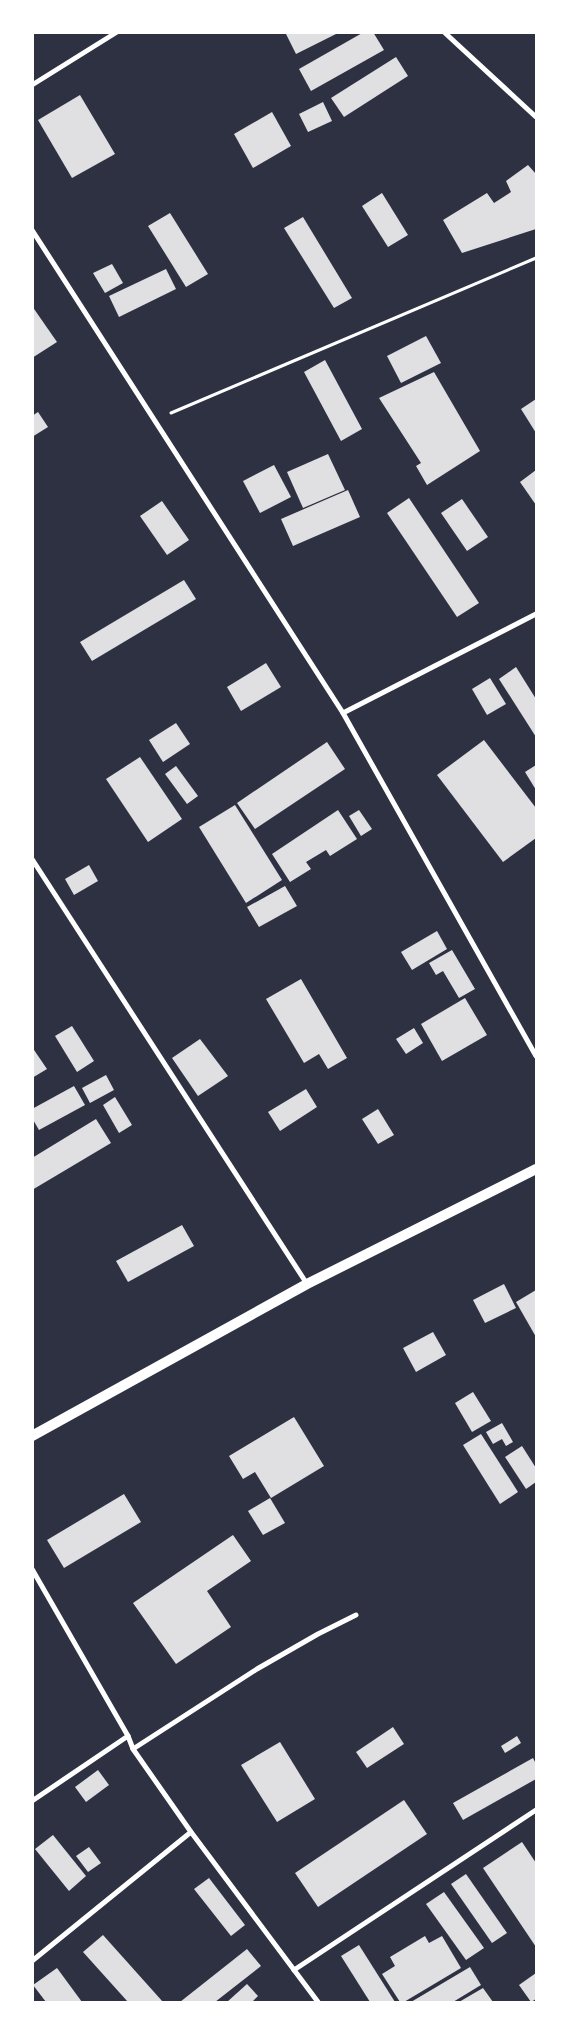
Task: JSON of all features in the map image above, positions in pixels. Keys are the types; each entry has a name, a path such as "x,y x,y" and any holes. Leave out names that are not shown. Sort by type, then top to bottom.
{"main road":[{"path":"32,1436 307,1284 536,1169"}],"street":[{"path":"32,85 117,32"},
{"path":"444,32 536,117"},
{"path":"32,230 343,713 536,1056"},
{"path":"343,713 536,614"},
{"path":"32,859 307,1284"},
{"path":"32,1569 128,1736 133,1749 191,1832 318,2002"},
{"path":"133,1749 257,1669 318,1634 356,1615"},
{"path":"32,1800 128,1736"},
{"path":"294,1970 536,1810"},
{"path":"32,1961 191,1832"}],"path":[{"path":"154,420 536,258"}],"building":[{"path":"289,32 340,32 296,54 286,34"},
{"path":"364,32 373,32 384,50 311,91 299,69"},
{"path":"396,57 408,76 344,117 331,98"},
{"path":"80,95 115,154 72,178 38,120"},
{"path":"323,102 332,121 308,132 299,114"},
{"path":"272,112 291,146 253,168 234,134"},
{"path":"528,165 536,174 536,229 462,253 443,220 487,193 494,203 511,192 506,181"},
{"path":"382,193 408,235 388,247 362,206"},
{"path":"170,213 208,274 186,287 148,226"},
{"path":"303,217 352,298 334,308 284,228"},
{"path":"112,264 123,283 105,293 93,273"},
{"path":"166,269 176,289 119,317 109,296"},
{"path":"32,306 57,342 32,358"},
{"path":"426,336 441,363 401,383 387,356"},
{"path":"325,360 362,429 341,441 304,372"},
{"path":"434,372 480,451 427,485 416,466 421,463 379,398"},
{"path":"536,399 536,433 521,409"},
{"path":"38,412 48,427 32,437 32,416"},
{"path":"328,454 345,490 303,508 287,472"},
{"path":"274,465 291,497 260,513 243,481"},
{"path":"536,470 536,505 520,482"},
{"path":"348,490 360,517 293,546 281,519"},
{"path":"409,498 479,603 457,617 387,513"},
{"path":"462,499 488,537 467,551 441,513"},
{"path":"162,501 189,540 167,555 140,516"},
{"path":"184,580 196,599 92,661 80,642"},
{"path":"266,663 281,687 241,711 227,687"},
{"path":"516,667 536,699 536,737 499,679"},
{"path":"490,678 506,704 487,715 472,689"},
{"path":"176,723 190,744 163,762 149,740"},
{"path":"484,740 536,808 536,838 503,862 437,775"},
{"path":"327,742 345,769 255,829 237,803"},
{"path":"140,757 182,819 148,842 106,779"},
{"path":"536,765 536,790 525,772"},
{"path":"176,766 198,796 187,804 165,774"},
{"path":"235,805 282,880 246,903 199,827"},
{"path":"338,810 357,839 330,856 326,850 306,862 311,869 290,882 272,854"},
{"path":"359,810 372,829 361,836 349,816"},
{"path":"89,865 98,881 74,895 65,879"},
{"path":"285,886 297,906 259,927 247,907"},
{"path":"437,931 447,949 412,970 401,952"},
{"path":"452,950 475,989 459,998 443,971 436,975 429,963"},
{"path":"301,979 347,1058 328,1069 319,1054 304,1063 266,999"},
{"path":"465,998 487,1035 442,1061 421,1024"},
{"path":"72,1026 94,1061 77,1072 55,1036"},
{"path":"414,1028 423,1043 406,1054 396,1039"},
{"path":"200,1039 228,1076 198,1096 172,1058"},
{"path":"32,1047 47,1069 32,1078"},
{"path":"106,1075 114,1090 90,1103 82,1088"},
{"path":"74,1086 85,1105 39,1130 32,1118 32,1109"},
{"path":"306,1089 317,1107 280,1131 268,1112"},
{"path":"115,1097 132,1125 119,1133 103,1105"},
{"path":"378,1109 394,1135 378,1144 362,1119"},
{"path":"96,1119 111,1143 32,1190 32,1158"},
{"path":"182,1225 194,1246 128,1282 116,1261"},
{"path":"504,1284 516,1308 485,1323 473,1300"},
{"path":"536,1290 536,1337 516,1302"},
{"path":"433,1332 446,1355 416,1372 403,1348"},
{"path":"473,1392 491,1421 472,1432 455,1403"},
{"path":"294,1417 324,1466 271,1498 255,1472 243,1479 229,1456"},
{"path":"502,1423 513,1442 506,1446 502,1439 493,1444 486,1432"},
{"path":"481,1434 518,1492 500,1504 463,1445"},
{"path":"522,1446 536,1468 536,1482 526,1489 505,1457"},
{"path":"124,1494 141,1522 64,1568 47,1540"},
{"path":"270,1498 285,1523 263,1535 248,1511"},
{"path":"233,1535 251,1561 207,1591 231,1627 176,1664 133,1603"},
{"path":"393,1727 404,1744 367,1768 356,1752"},
{"path":"517,1736 521,1743 505,1753 501,1746"},
{"path":"280,1742 315,1799 277,1822 241,1765"},
{"path":"533,1758 536,1764 536,1779 463,1820 453,1803"},
{"path":"98,1770 109,1785 86,1802 75,1787"},
{"path":"404,1800 427,1834 318,1907 295,1873"},
{"path":"53,1835 86,1876 69,1891 35,1849"},
{"path":"522,1842 536,1863 536,1947 483,1868"},
{"path":"89,1847 101,1863 88,1872 76,1856"},
{"path":"466,1874 507,1933 492,1943 451,1884"},
{"path":"209,1878 245,1925 231,1936 194,1889"},
{"path":"444,1892 484,1948 466,1960 426,1904"},
{"path":"103,1935 163,2002 128,2002 83,1952"},
{"path":"425,1936 429,1943 442,1936 461,1968 404,2002 400,2002 382,1974 395,1966 390,1957"},
{"path":"359,1945 395,2002 370,2002 341,1956"},
{"path":"247,1949 261,1966 215,2002 180,2002"},
{"path":"470,1967 481,1985 453,2002 411,2002"},
{"path":"57,1968 82,2002 46,2002 33,1985"},
{"path":"536,1973 536,1999 531,2002 519,1985"},
{"path":"247,1984 258,1996 252,2002 227,2002"},
{"path":"483,1988 493,2002 459,2002"}]}
